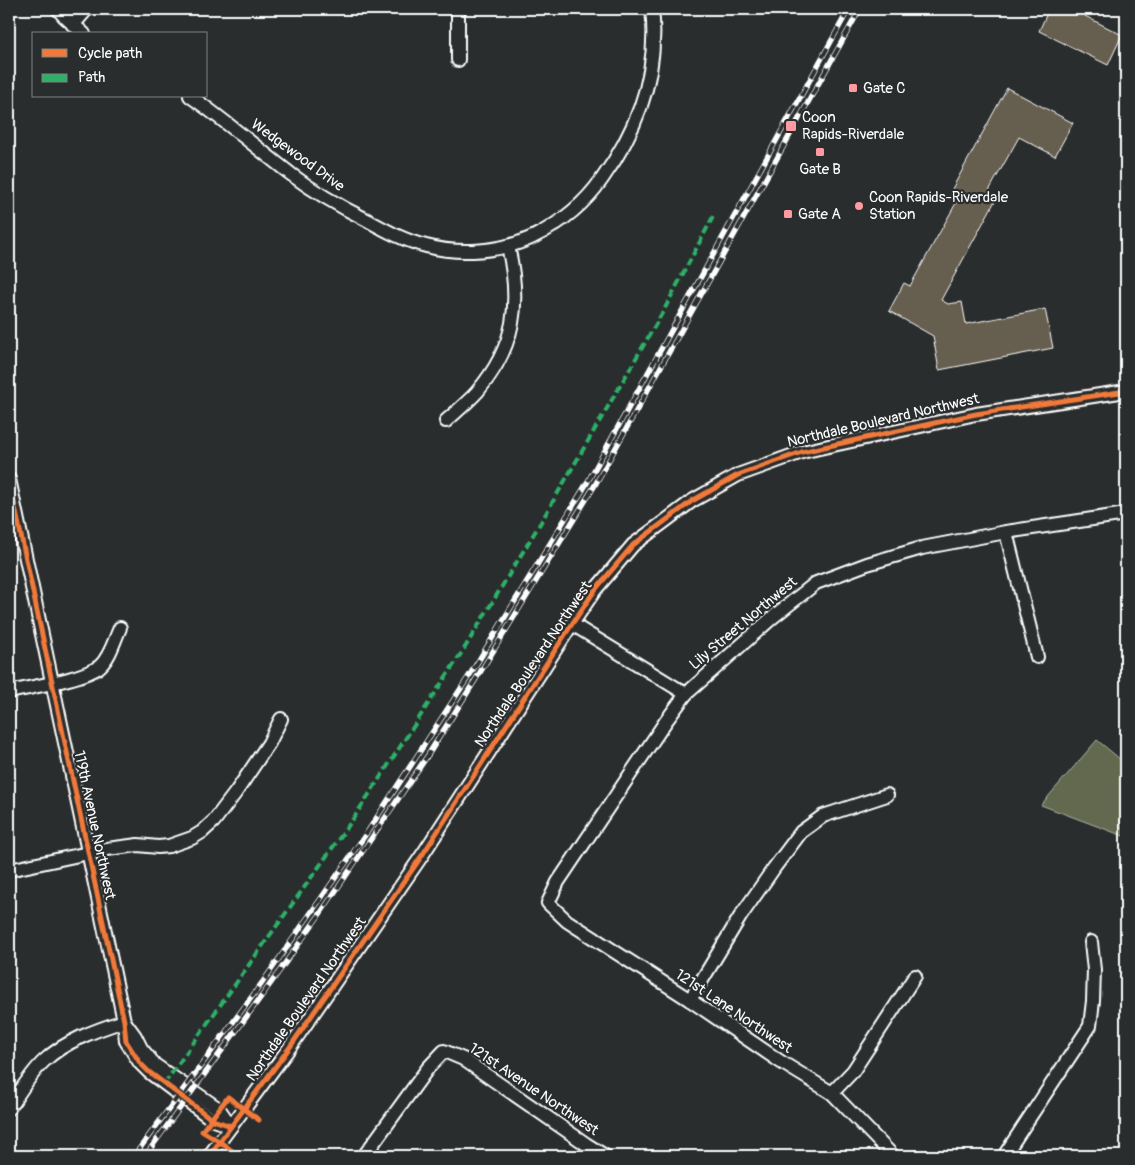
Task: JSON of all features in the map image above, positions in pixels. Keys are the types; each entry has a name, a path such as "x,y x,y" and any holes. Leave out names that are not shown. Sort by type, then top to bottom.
{"street":[{"path":"58,9 82,32"},
{"path":"73,24 87,9"},
{"path":"458,9 458,60"},
{"name":"Wedgewood Drive","path":"193,98 312,189 345,210 376,225 425,246 444,250 480,250 508,246 544,231 565,218 580,205 607,172 636,120 643,102 652,46 652,9"},
{"path":"446,421 467,403 490,376 508,343 516,301 514,274 508,246"},
{"name":"Northdale Boulevard Northwest","path":"209,1156 290,1047 417,862 595,590 633,545 692,501 738,475 802,452 976,414 1126,391"},
{"name":"119th Avenue Northwest","path":"9,479 11,501 52,682 124,1021 141,1048 155,1065 218,1109 231,1126"},
{"name":"Lily Street Northwest","path":"548,903 558,882 686,694 772,617 816,583 867,564 922,548 1006,532 1126,514"},
{"path":"1006,532 1036,657"},
{"path":"572,624 686,694"},
{"path":"9,692 86,674 99,666 107,658 120,628"},
{"path":"9,870 88,852 138,845 170,846 192,838 214,821 236,792 269,742 281,719"},
{"path":"690,1000 740,916 801,832 823,816 887,795"},
{"name":"121st Lane Northwest","path":"548,903 568,921 781,1062 832,1093 893,1156"},
{"path":"1004,1156 1090,1026 1094,970 1091,942"},
{"path":"832,1093 853,1071 915,976"},
{"path":"9,1108 43,1062 56,1051 85,1036 124,1021"},
{"name":"121st Avenue Northwest","path":"364,1156 428,1068 444,1050 463,1059 606,1156"}],"green space":[{"path":"1097,740 1126,764 1126,837 1041,805"}],"building":[{"path":"1049,9 1089,9 1085,16 1122,35 1108,65 1039,31"},
{"path":"1007,88 1073,123 1055,156 1019,137 986,196 995,201 941,300 948,304 962,302 966,324 1045,309 1053,348 939,370 933,336 889,311 904,283 910,286 961,194 952,189"}],"railway":[{"path":"134,1156 262,983 368,831 471,673 587,483 849,9"},
{"path":"145,1156 320,914 428,755 476,679 595,485 860,9"}],"marked path":[{"path":"164,1084 353,819 464,649 541,522 664,310 715,213"}],"cycle path":[{"path":"209,1156 290,1047 423,854 595,590 633,545 692,501 738,475 802,452 976,414 1126,391"},
{"path":"9,479 124,1021 126,1041 140,1063 149,1072 213,1120 231,1126"},
{"path":"235,1153 202,1131 228,1097 259,1120"}],"place":[{"name":"Gate C","path":"853,88"},
{"name":"Coon Rapids-Riverdale","path":"791,126"},
{"name":"Gate B","path":"820,152"},
{"name":"Coon Rapids-Riverdale Station","path":"859,206"},
{"name":"Gate A","path":"788,214"}]}
